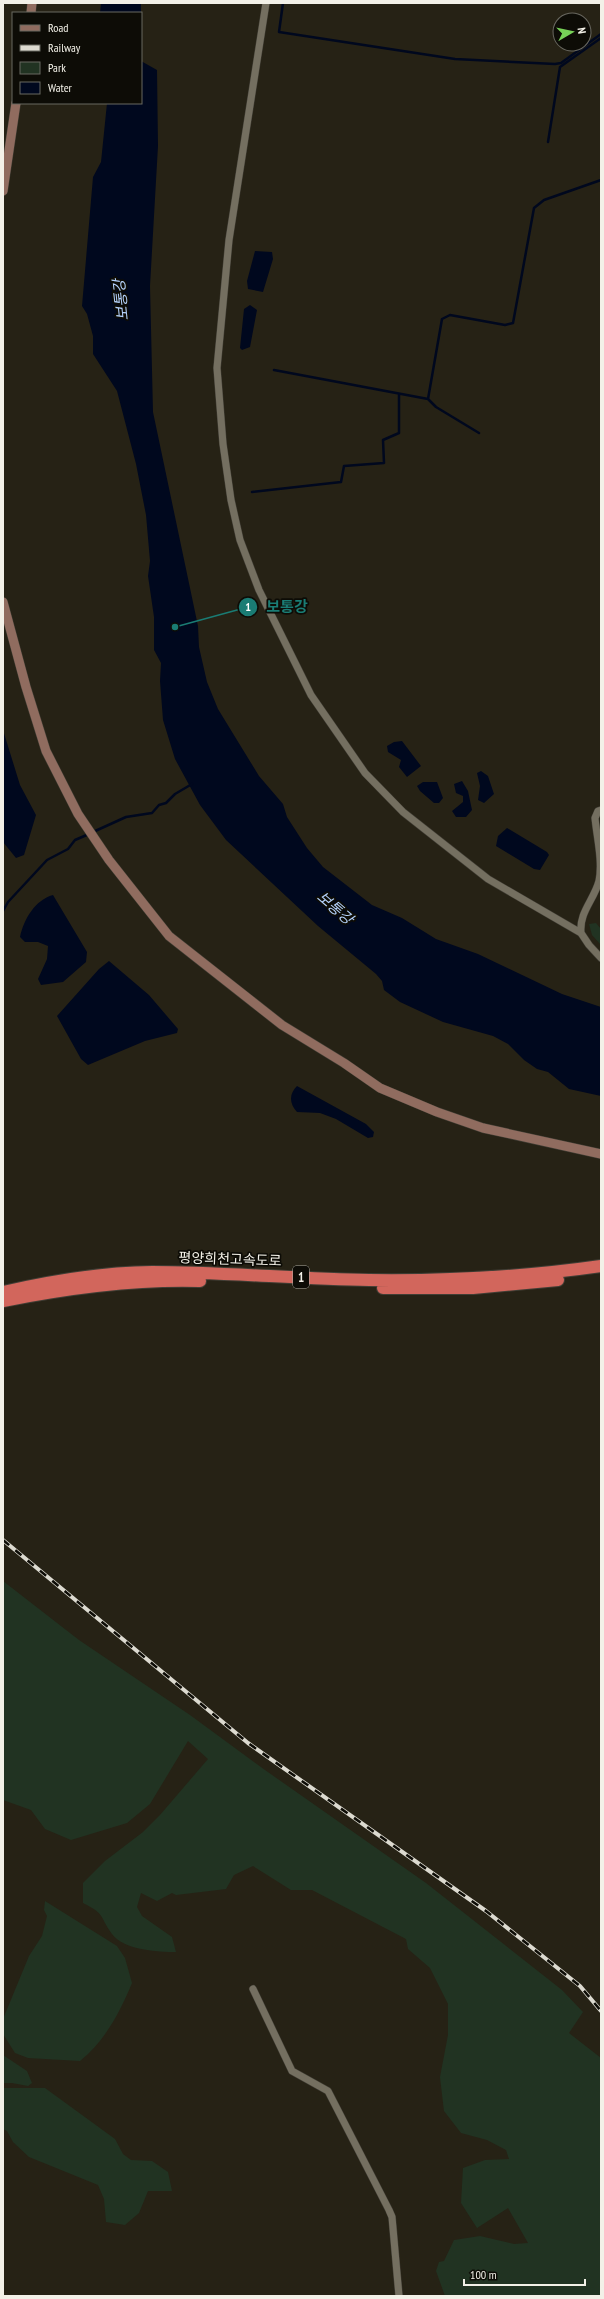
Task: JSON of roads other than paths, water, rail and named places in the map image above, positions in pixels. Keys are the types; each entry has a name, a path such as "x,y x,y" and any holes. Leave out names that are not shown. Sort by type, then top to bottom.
{"highway":[{"name":"평양희천고속도로","path":"3,1292 108,1274 152,1272 368,1280 461,1279 601,1266"},
{"name":"평양희천고속도로","path":"3,1301 86,1287 150,1282 189,1281 407,1288 474,1288 601,1274"}],"main road":[{"path":"3,191 16,104"},
{"path":"3,602 26,687 46,751 78,814 109,860 169,936 282,1025 380,1088 437,1112 483,1128 601,1154"}],"street":[{"path":"266,3 229,240 217,368 223,444 231,500 240,540 259,590 307,688 365,773 403,812 425,831 488,879 581,933"},
{"path":"601,810 598,811 595,818 599,878 595,893 584,911 580,922 581,933 589,946 601,958"},
{"path":"253,1989 292,2071 328,2091 389,2210 392,2217 399,2296"}],"water":[{"path":"101,3 141,3 141,12 100,12"},
{"path":"142,62 157,70 158,146 150,286 153,412 198,626 199,647 207,682 218,709 259,776 283,804 287,817 307,848 323,867 372,905 402,918 436,939 478,954 562,994 601,1007 601,1096 569,1089 548,1072 537,1069 524,1060 508,1044 493,1036 443,1022 400,1002 384,990 382,981 376,974 318,926 226,840 200,805 175,759 163,720 160,681 161,663 154,650 154,617 148,576 150,561 146,515 136,464 117,391 93,354 93,336 87,314 82,306 93,177 101,162 107,104 142,104"},
{"path":"255,251 272,252 273,259 263,292 248,289 247,281"},
{"path":"250,305 257,310 250,347 242,350 240,348 244,309"},
{"path":"3,730 20,785 36,815 24,855 16,858 3,842"},
{"path":"402,741 421,766 407,777 399,767 401,760 388,752 387,746 394,742"},
{"path":"481,771 488,776 494,794 484,803 478,800 480,786 477,773"},
{"path":"462,781 468,791 472,810 466,817 456,817 452,811 463,802 463,796 456,793 454,784"},
{"path":"423,782 437,782 443,798 439,803 434,803 420,791 417,786"},
{"path":"507,828 547,852 549,855 540,870 534,869 496,846 498,836"},
{"path":"53,895 87,952 86,962 63,982 41,985 38,979 47,959 48,946 38,942 25,942 20,937 24,924 31,911 41,901"},
{"path":"109,961 149,995 178,1029 177,1033 145,1041 88,1065 81,1059 57,1016 99,969"},
{"path":"297,1086 366,1124 374,1132 373,1137 368,1138 336,1119 320,1113 297,1112 292,1105 291,1095"}],"waterway":[{"path":"283,3 279,32 455,59 555,64 561,63 601,34"},
{"path":"548,142 560,67 601,38"},
{"path":"274,370 428,399 442,319 450,315 505,325 513,323 534,208 544,200 601,180"},
{"path":"252,492 341,482 344,466 384,463 383,440 399,433 399,394"},
{"path":"428,399 436,407 479,433"},
{"path":"93,832 126,817 152,813 159,805 166,803 175,794 192,784"},
{"path":"3,911 8,902 47,860 68,849 75,840 89,834"}],"railway":[{"path":"3,1540 248,1743 486,1911 580,1986 601,2011"}],"place":[{"name":"보통강","path":"175,627"}]}
